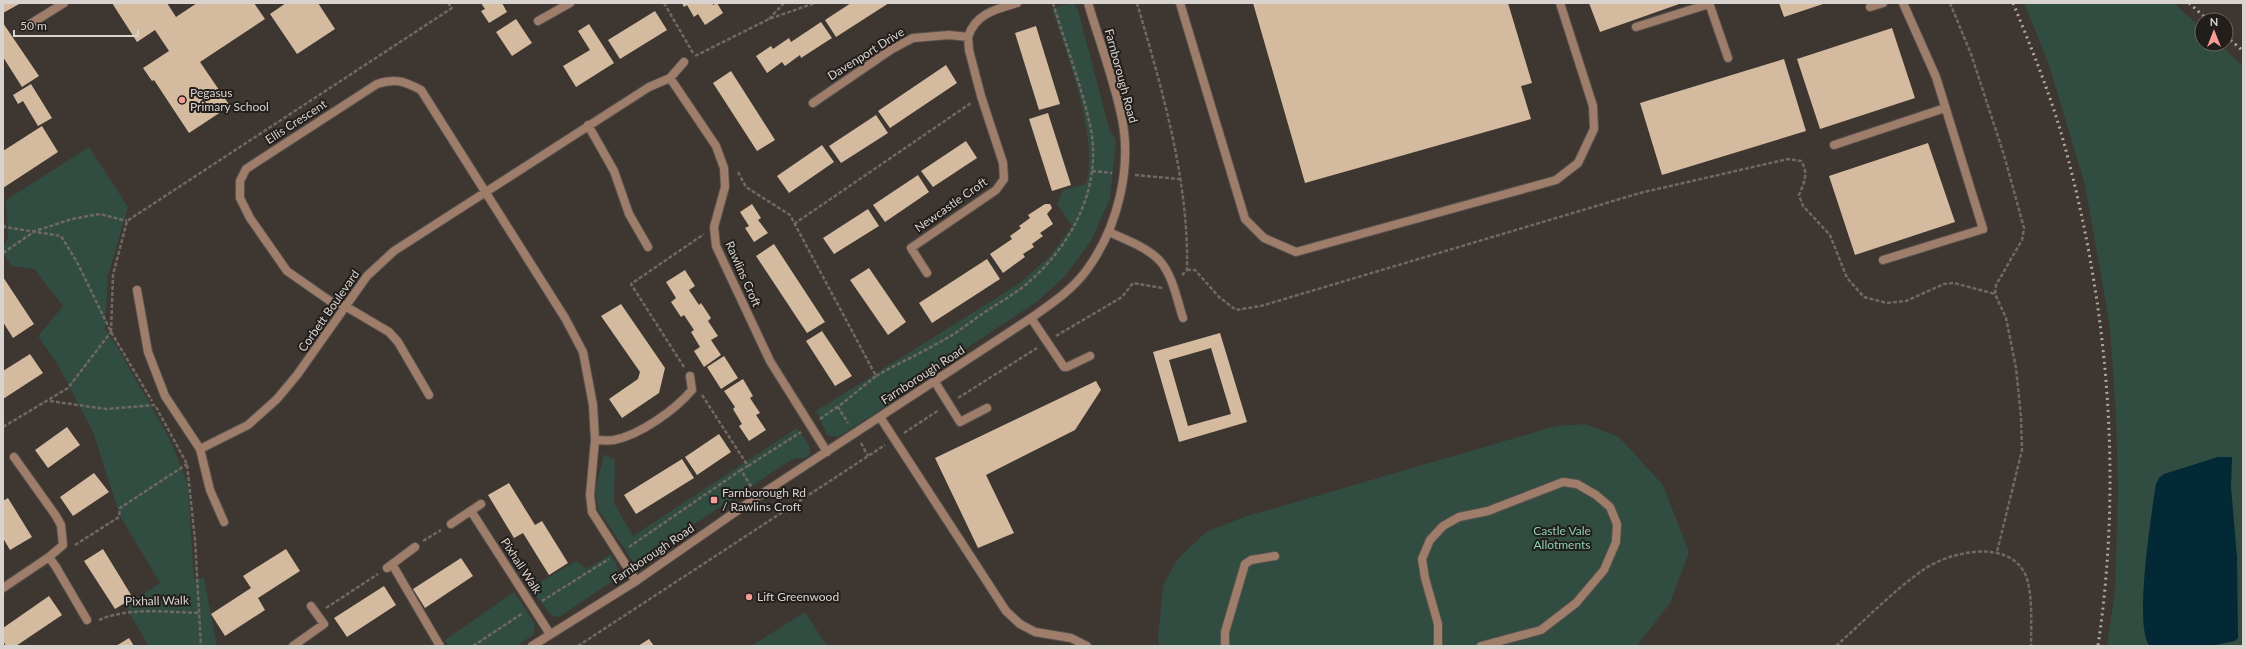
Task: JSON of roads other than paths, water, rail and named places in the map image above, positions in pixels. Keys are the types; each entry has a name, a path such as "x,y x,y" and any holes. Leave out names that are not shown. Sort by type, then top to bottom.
{"street":[{"path":"538,21 558,6 570,3"},
{"path":"968,37 971,28 987,13 1017,3"},
{"name":"Farnborough Road","path":"532,646 636,581 757,497 1031,318 1060,298 1086,271 1109,232 1119,199 1125,144 1121,114 1088,3"},
{"path":"1180,3 1245,219 1264,238 1296,252 1556,180 1578,163 1594,129 1593,106 1560,3"},
{"path":"1636,27 1709,3 1728,58"},
{"path":"1870,7 1883,3"},
{"path":"1883,260 1983,229 1936,77 1903,3"},
{"path":"27,26 61,4"},
{"name":"Davenport Drive","path":"813,103 892,49 913,38 949,35 968,37"},
{"name":"Newcastle Croft","path":"927,273 911,248 996,190 1004,179 1003,163 968,50 968,37"},
{"path":"670,78 684,62"},
{"name":"Corbett Boulevard","path":"200,449 248,425 277,399 316,349 367,276 394,251 588,125 649,87 670,78"},
{"name":"Rawlins Croft","path":"670,78 716,146 724,168 725,187 714,227 716,246 770,361 826,452"},
{"name":"Ellis Crescent","path":"429,395 398,342 389,332 345,306 330,301 287,272 250,218 240,198 240,181 246,169 377,84 390,80 407,83 421,90 484,192 565,318 570,336 583,352 590,377 595,440 590,495 592,512 636,581"},
{"path":"1834,145 1945,108"},
{"path":"588,125 614,171 629,214 648,247"},
{"path":"1109,232 1141,247 1160,261 1173,284 1183,318"},
{"path":"137,290 148,352 165,396 200,449 210,490 224,522"},
{"path":"1031,318 1064,367 1090,356"},
{"path":"595,440 612,440 629,436 678,406 692,390 690,376"},
{"path":"935,382 960,422 987,408"},
{"path":"880,418 1006,611 1020,624 1035,632 1071,638 1087,646"},
{"path":"3,588 49,558 63,545 61,525 56,516 14,457"},
{"path":"1438,646 1438,624 1425,578 1422,559 1430,540 1443,526 1460,517 1488,511 1564,482 1577,484 1596,495 1610,507 1617,524 1616,542 1604,570 1576,603 1541,630 1481,646"},
{"path":"451,524 481,504"},
{"name":"Pixhall Walk","path":"471,511 550,634"},
{"path":"415,547 390,566 440,646"},
{"path":"1225,646 1225,632 1245,564 1251,560 1275,556"},
{"path":"49,558 56,566 87,620"},
{"path":"293,646 324,624 311,606"}],"water":[{"path":"2218,457 2232,457 2231,487 2237,557 2238,638 2235,641 2211,646 2150,646 2145,635 2143,594 2156,484 2159,478 2164,474"}],"railway":[{"path":"2013,3 2046,86 2062,136 2078,198 2091,261 2100,325 2107,389 2110,453 2106,582 2098,646"},
{"path":"2189,3 2199,12"},
{"path":"2234,43 2243,51"}],"place":[{"name":"Pegasus Primary School","path":"182,100"},
{"name":"Farnborough Rd / Rawlins Croft","path":"714,500"},
{"name":"Lift Greenwood","path":"749,597"}],"park label":[{"name":"Castle Vale Allotments","path":"1562,538"}]}
